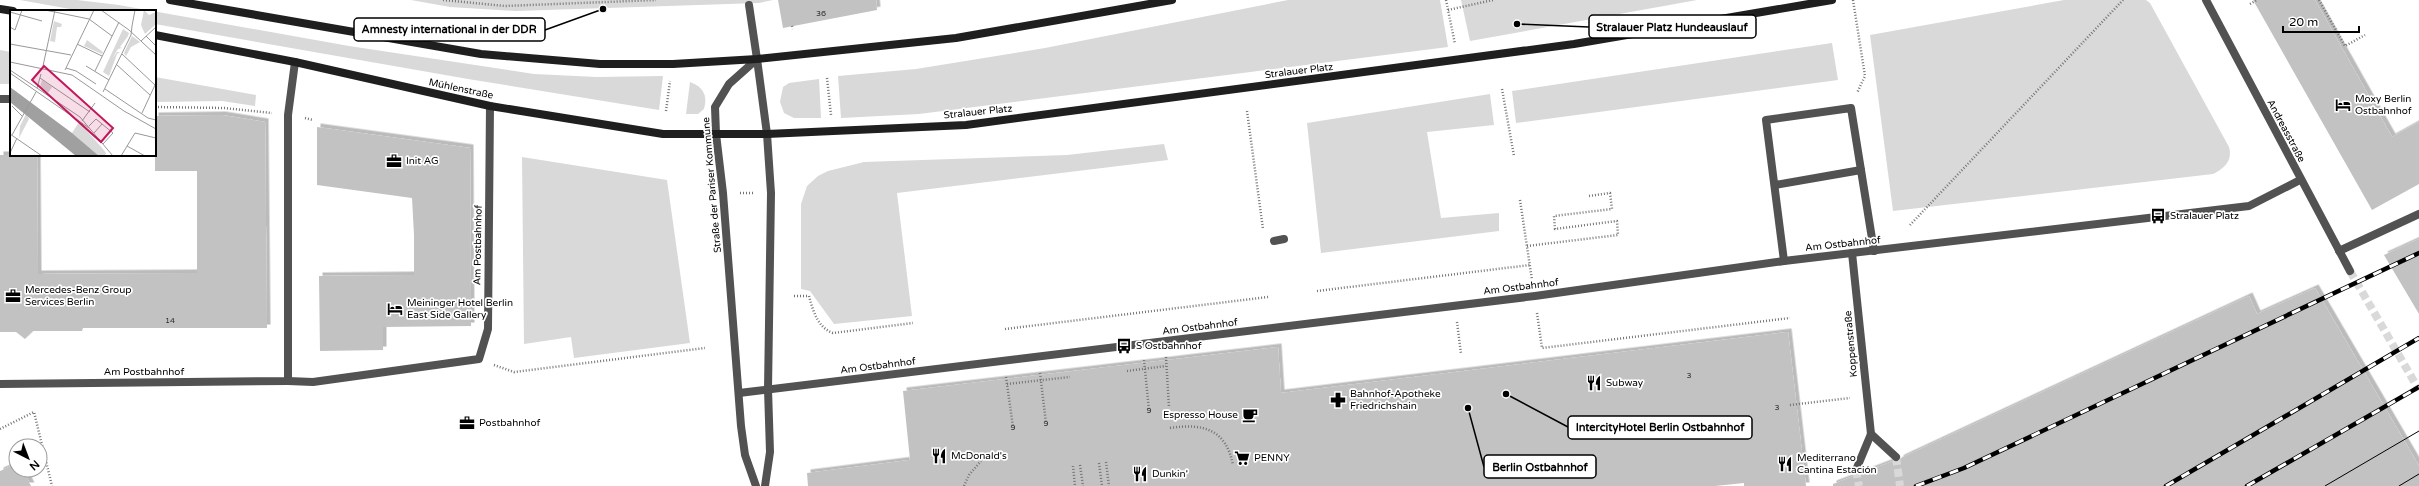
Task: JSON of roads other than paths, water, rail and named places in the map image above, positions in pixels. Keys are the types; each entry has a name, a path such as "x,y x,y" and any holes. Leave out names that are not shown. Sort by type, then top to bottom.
{"main road":[{"path":"170,0 416,44 522,58 613,64 673,64 757,59 988,33 1172,0"},
{"name":"Stralauer Platz","path":"766,134 966,125 1459,60 1637,34 1832,0"},
{"path":"0,9 10,11"},
{"name":"Mühlenstraße","path":"156,35 295,62 490,106 663,134 766,134"}],"street":[{"name":"Andreasstraße","path":"2206,0 2300,180 2350,271"},
{"path":"749,5 766,134 771,193 768,389 770,452 765,486"},
{"name":"Straße der Pariser Kommune","path":"756,486 745,455 723,193 716,134 715,107 729,84 757,59"},
{"path":"288,382 288,115 295,62"},
{"name":"Am Postbahnhof","path":"0,384 313,382 479,359 488,329 490,106"},
{"path":"1784,260 1766,120 1850,108 1874,251"},
{"path":"1775,185 1861,170"},
{"name":"Am Ostbahnhof","path":"739,393 1535,296 1784,260 1874,251 2248,206 2300,180"},
{"path":"2339,251 2419,214"},
{"path":"1274,240 1284,239"},
{"name":"Koppenstraße","path":"1852,253 1870,434 1856,470"},
{"path":"1870,434 1896,458"}],"tunnel":[{"path":"2350,271 2419,390"},
{"path":"1896,457 1900,486"},
{"path":"1856,470 1859,486"}],"tram line":[{"path":"2325,486 2419,431"},
{"path":"2399,486 2419,474"}],"railway":[{"path":"1916,486 1964,468 2419,253"},
{"path":"2166,486 2419,338"},
{"path":"2247,486 2419,387"}],"place":[{"name":"Amnesty international in der DDR","path":"603,9"},
{"name":"Stralauer Platz Hundeauslauf","path":"1517,24"},
{"name":"Moxy Berlin Ostbahnhof","path":"2343,105"},
{"name":"Init AG","path":"394,161"},
{"name":"Stralauer Platz","path":"2158,216"},
{"name":"Mercedes-Benz Group Services Berlin","path":"13,296"},
{"name":"Meininger Hotel Berlin East Side Gallery","path":"395,309"},
{"name":"S Ostbahnhof","path":"1124,346"},
{"name":"Subway","path":"1594,383"},
{"name":"IntercityHotel Berlin Ostbahnhof","path":"1506,394"},
{"name":"Bahnhof-Apotheke Friedrichshain","path":"1338,400"},
{"name":"Berlin Ostbahnhof","path":"1468,408"},
{"name":"Espresso House","path":"1250,415"},
{"name":"Postbahnhof","path":"467,423"},
{"name":"McDonald's","path":"939,456"},
{"name":"PENNY","path":"1242,458"},
{"name":"Mediterrano Cantina Estación","path":"1785,464"},
{"name":"Dunkin'","path":"1140,474"}]}
